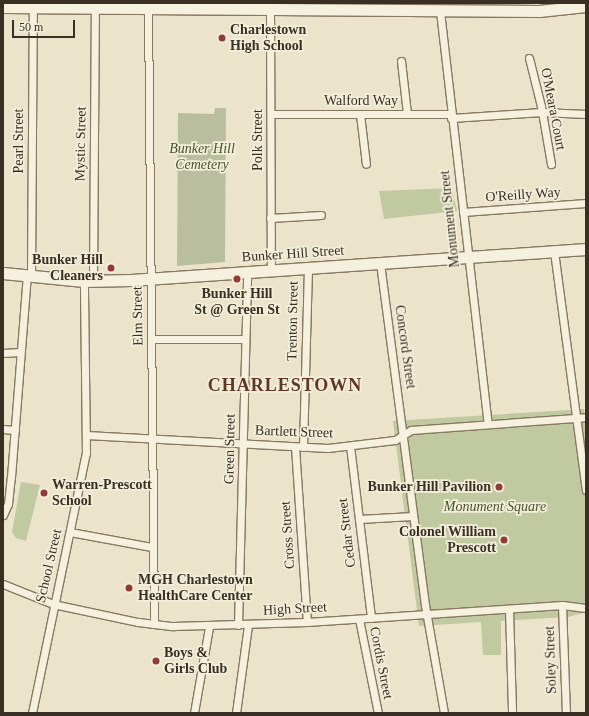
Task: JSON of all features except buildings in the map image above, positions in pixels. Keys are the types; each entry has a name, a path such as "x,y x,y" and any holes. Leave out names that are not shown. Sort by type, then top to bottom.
{"main road":[{"path":"3,7 95,8 124,5 148,8 440,11 478,7 558,11 586,6"},
{"name":"Bunker Hill Street","path":"3,273 88,281 150,279 586,248"}],"street":[{"name":"Pearl Street","path":"3,515 8,504 20,352 29,275 32,7"},
{"name":"Mystic Street","path":"88,281 95,8"},
{"name":"Elm Street","path":"148,8 153,438 152,547 154,624"},
{"name":"Polk Street","path":"270,9 271,270"},
{"name":"Monument Street","path":"440,11 467,256 488,424"},
{"name":"O'Meara Court","path":"529,58 542,112 551,164"},
{"path":"401,61 407,114"},
{"name":"Walford Way","path":"271,114 407,114 451,116 542,112 586,114"},
{"path":"360,114 366,164"},
{"name":"O'Reilly Way","path":"463,212 586,203"},
{"path":"270,218 321,215"},
{"path":"554,251 586,490"},
{"name":"Concord Street","path":"380,263 404,435"},
{"name":"Trenton Street","path":"303,447 308,268"},
{"name":"Green Street","path":"238,625 248,272"},
{"name":"School Street","path":"32,713 53,604 70,532 86,453 88,281"},
{"path":"152,339 245,339"},
{"path":"3,353 20,352"},
{"path":"444,713 426,614 404,435 411,430 576,419 586,417"},
{"path":"3,429 15,430"},
{"name":"Bartlett Street","path":"86,435 303,447 350,446 395,440 404,435"},
{"name":"Cedar Street","path":"350,446 371,618"},
{"name":"Cross Street","path":"295,447 307,622"},
{"path":"359,520 413,516"},
{"path":"70,532 152,547"},
{"name":"High Street","path":"3,584 53,604 154,624 209,626 248,625 426,614"},
{"path":"426,614 562,605 586,608"},
{"name":"Soley Street","path":"562,605 566,713"},
{"path":"509,609 512,713"},
{"name":"Cordis Street","path":"360,619 378,713"},
{"path":"236,713 248,625"},
{"path":"194,713 209,626"}],"green space":[{"name":"Bunker Hill Cemetery","path":"215,108 226,108 225,262 177,266 178,113 214,114"},
{"path":"452,188 457,211 384,219 379,191"},
{"name":"Monument Square","path":"584,409 586,428 586,612 568,617 501,621 501,655 483,655 481,622 419,626 393,421"},
{"path":"21,482 40,485 26,541 16,538 12,532"}],"place":[{"name":"Charlestown High School","path":"222,38"},
{"name":"Bunker Hill Cleaners","path":"111,268"},
{"name":"Bunker Hill St @ Green St","path":"237,279"},
{"name":"Bunker Hill Pavilion","path":"499,487"},
{"name":"Warren-Prescott School","path":"44,493"},
{"name":"Colonel William Prescott","path":"504,540"},
{"name":"MGH Charlestown HealthCare Center","path":"129,588"},
{"name":"Boys & Girls Club","path":"156,661"}],"district":[{"name":"CHARLESTOWN","path":"285,385"}]}
